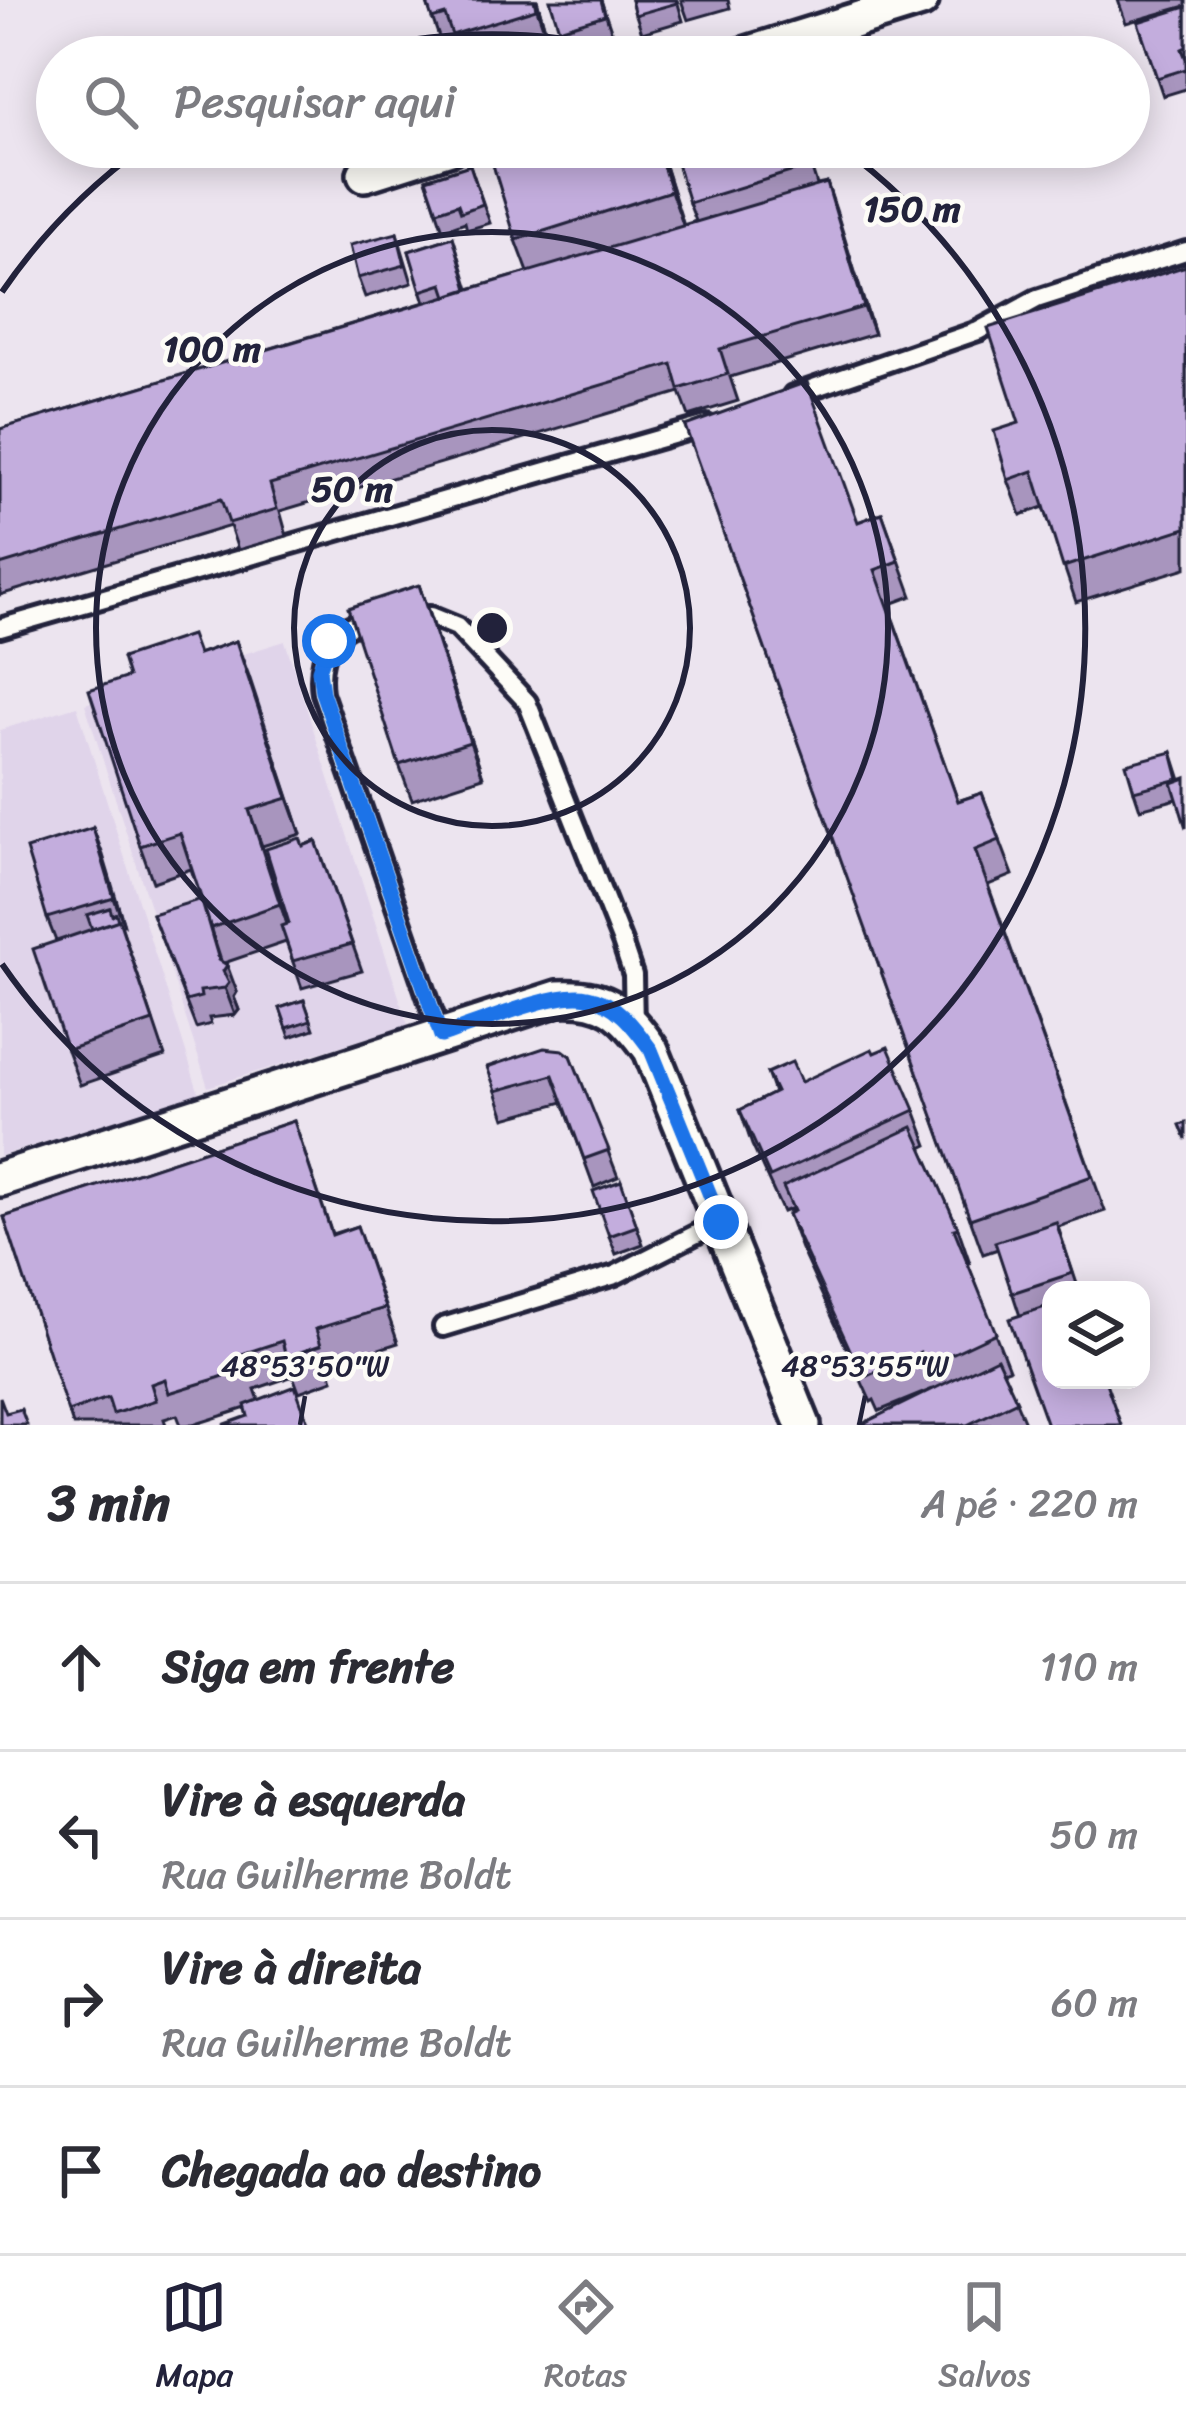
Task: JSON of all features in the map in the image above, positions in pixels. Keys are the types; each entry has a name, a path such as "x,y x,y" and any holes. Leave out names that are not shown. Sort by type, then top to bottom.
{"street":[{"path":"805,36 921,0"},
{"path":"365,174 384,168"},
{"path":"0,1179 558,998 586,996 612,1006 651,1050 802,1425"}],"lane":[{"path":"769,405 978,331 1037,298 1186,251"},
{"path":"0,628 724,420"},
{"path":"441,1036 322,692 319,670 329,641 361,621 430,616 457,627 527,702 633,975 634,1027"},
{"path":"443,1327 615,1275 721,1222"}],"shaded area":[{"path":"285,641 408,1025 208,1087 85,704"},
{"path":"77,706 199,1094 0,1156 0,730"}],"building":[{"path":"426,0 534,0 536,9 452,35 445,15 432,19"},
{"path":"550,0 601,0 605,15 559,29"},
{"path":"631,0 676,0 677,3 635,15"},
{"path":"1186,7 1186,47 1182,49 1186,69 1157,78 1150,36 1143,36 1138,22"},
{"path":"471,168 483,204 461,212 458,204 437,211 426,179"},
{"path":"494,168 664,168 671,191 516,240"},
{"path":"678,168 803,168 689,203"},
{"path":"827,183 864,307 720,349 728,374 679,389 672,364 270,484 277,509 229,523 221,499 0,565 0,429"},
{"path":"397,233 405,265 358,278 350,245"},
{"path":"453,237 468,289 447,296 443,284 421,291 409,251"},
{"path":"1186,266 1186,528 1063,567 1033,471 1008,480 994,431 1019,423 988,328"},
{"path":"807,382 858,522 882,513 899,561 875,570 958,801 982,793 1000,840 975,850 1092,1176 970,1219 685,426"},
{"path":"419,585 470,742 399,765 348,608"},
{"path":"191,635 198,654 236,641 288,798 249,810 280,904 211,928 180,833 140,846 89,690 128,677 122,658"},
{"path":"1172,752 1179,779 1134,791 1126,764"},
{"path":"1186,778 1186,828 1172,783"},
{"path":"93,828 114,898 47,918 26,849"},
{"path":"300,838 303,846 316,841 352,944 293,961 281,926 289,923 266,849"},
{"path":"198,900 219,960 227,965 223,971 229,983 225,988 200,991 201,997 186,1001 152,914"},
{"path":"110,908 118,921 92,929 87,915"},
{"path":"119,920 153,1021 67,1050 33,949"},
{"path":"304,1000 311,1020 287,1028 280,1008"},
{"path":"888,1047 915,1110 770,1177 740,1110 776,1092 767,1073 792,1062 801,1082 872,1049 874,1053"},
{"path":"544,1048 571,1056 609,1150 584,1159 553,1075 496,1091 487,1067"},
{"path":"294,1121 332,1235 357,1226 385,1308 316,1329 321,1345 286,1357 282,1341 242,1354 247,1368 218,1378 169,1393 165,1379 151,1384 156,1400 113,1414 108,1398 68,1412 4,1217"},
{"path":"913,1127 958,1228 954,1229 996,1333 926,1366 920,1352 867,1376 862,1365 858,1367 788,1214 794,1211 783,1187"},
{"path":"621,1181 637,1226 609,1236 593,1191"},
{"path":"1056,1222 1073,1273 1012,1293 995,1242"},
{"path":"1042,1308 1042,1389 1108,1389 1121,1425 1047,1425 1009,1319"},
{"path":"997,1358 1017,1401 967,1425 860,1425"},
{"path":"295,1386 309,1425 223,1425 248,1416 245,1405"},
{"path":"0,1397 6,1413 21,1409 27,1425 0,1425"}],"route":[{"path":"329,641 319,670 322,692 441,1036 558,998 586,996 612,1006 651,1050 721,1222"}]}
